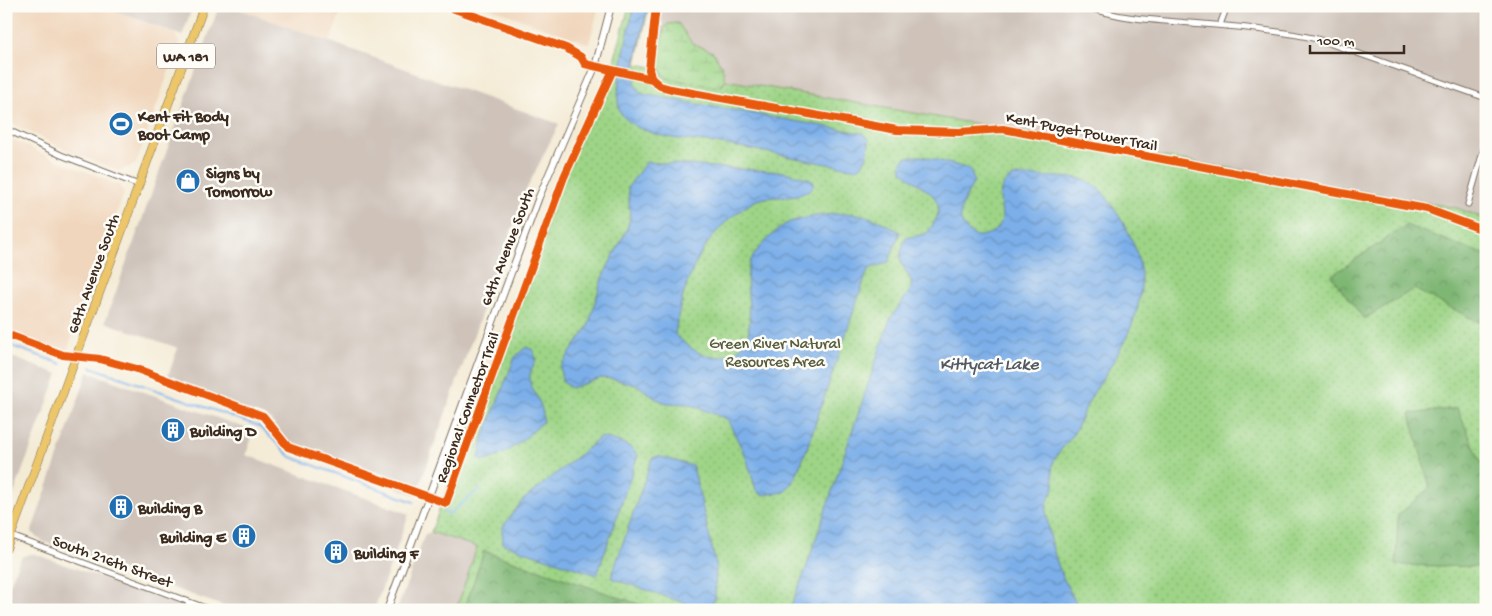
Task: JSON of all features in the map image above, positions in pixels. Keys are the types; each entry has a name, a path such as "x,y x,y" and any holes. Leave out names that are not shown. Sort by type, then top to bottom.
{"main road":[{"name":"68th Avenue South","path":"6,549 9,535 204,6"}],"street":[{"name":"64th Avenue South","path":"387,610 537,202 594,67 611,6"},
{"path":"1084,6 1124,18 1220,25 1293,34 1317,39 1486,98"},
{"path":"1220,25 1227,6"},
{"path":"6,129 61,155 139,185"},
{"path":"1468,204 1486,141"},
{"name":"South 216th Street","path":"9,535 211,610"},
{"path":"186,610 189,602"}],"shaded area":[{"path":"6,6 103,6 175,34 179,43 136,164 120,171 66,150 6,121"},
{"path":"103,6 193,6 182,36"},
{"path":"219,6 230,6 559,124 526,190 416,495 294,450 269,418 166,381 178,348 105,322"},
{"path":"230,6 343,6 330,42"},
{"path":"485,6 599,6 589,44"},
{"path":"661,6 1486,6 1486,219 1457,208 725,80 723,85 667,78 656,68"},
{"path":"6,136 58,161 118,184 124,193 66,354 6,333"},
{"path":"6,355 58,374 6,515"},
{"path":"88,372 254,431 246,455 409,514 374,610 234,610 42,541 36,537 32,532 33,527"},
{"path":"431,532 477,546 456,610 397,610 425,534"},
{"path":"35,554 192,610 6,610 6,595 18,563 22,557"}],"green space":[{"name":"Green River Natural Resources Area","path":"629,6 649,6 636,64 659,68 662,75 723,85 725,80 1457,208 1486,219 1486,610 456,610 477,547 431,532 564,171 614,61"},
{"path":"678,23 692,43 713,52 722,66 725,80 720,88 667,78 663,74 659,62 664,29 668,24"},
{"path":"1406,225 1486,255 1486,326 1414,289 1364,319 1331,276"},
{"path":"1457,408 1481,462 1486,464 1486,567 1396,565 1398,515 1430,488 1410,414"},
{"path":"484,551 656,610 464,610"}],"water":[{"path":"634,6 648,6 635,64 635,85 642,94 862,133 869,139 868,152 864,162 858,169 825,164 727,145 654,134 630,123 620,112 618,92 622,60"},
{"name":"Kittycat Lake","path":"922,156 970,169 974,181 963,203 960,217 967,230 975,236 993,232 999,226 1002,217 1000,195 1003,185 1012,177 1032,176 1076,178 1091,183 1102,191 1131,238 1138,259 1141,279 1140,298 1135,317 1127,337 1092,396 1074,433 1059,452 1053,464 1054,487 1046,506 1055,557 1064,579 1081,610 789,610 804,574 890,319 911,289 911,280 901,263 900,256 905,238 926,234 935,222 938,211 938,203 934,196 902,171 901,164 905,158"},
{"path":"646,162 784,172 811,179 814,185 810,190 797,195 767,198 753,202 726,222 704,249 695,265 682,298 675,334 697,352 711,357 725,356 738,350 746,340 750,316 748,274 750,262 762,246 785,224 816,216 854,214 872,218 900,232 889,262 869,269 865,278 806,451 795,478 785,492 762,495 756,490 746,457 727,419 689,404 667,403 656,399 639,386 614,379 601,378 571,388 562,381 560,367 588,327 602,278 627,229 630,218 628,187"},
{"path":"526,347 533,350 536,360 530,373 530,380 541,407 543,421 508,451 484,461 479,458 483,438 515,357"},
{"path":"601,437 626,445 638,455 597,575 503,544 502,528 522,501"},
{"path":"658,456 693,466 716,565 715,599 705,610 611,578 652,458"}],"waterway":[{"path":"6,344 62,364"},
{"path":"91,367 259,426 291,457 414,502"},
{"path":"444,512 449,514 480,489"}],"cycle path":[{"name":"Kent Puget Power Trail","path":"446,6 566,48 581,57 585,64 652,79 660,86 671,89 897,130 959,132 1003,129 1427,209 1486,231"},
{"path":"652,79 649,70 656,6"},
{"name":"Regional Connector Trail","path":"6,334 63,355 100,359 137,369 263,416 288,447 446,503 564,177 612,72"}],"place":[{"name":"Kent Fit Body Boot Camp","path":"121,124"},
{"name":"Signs by Tomorrow","path":"188,181"},
{"name":"Building D","path":"173,430"},
{"name":"Building B","path":"121,507"},
{"name":"Building E","path":"244,536"},
{"name":"Building F","path":"336,552"}]}
